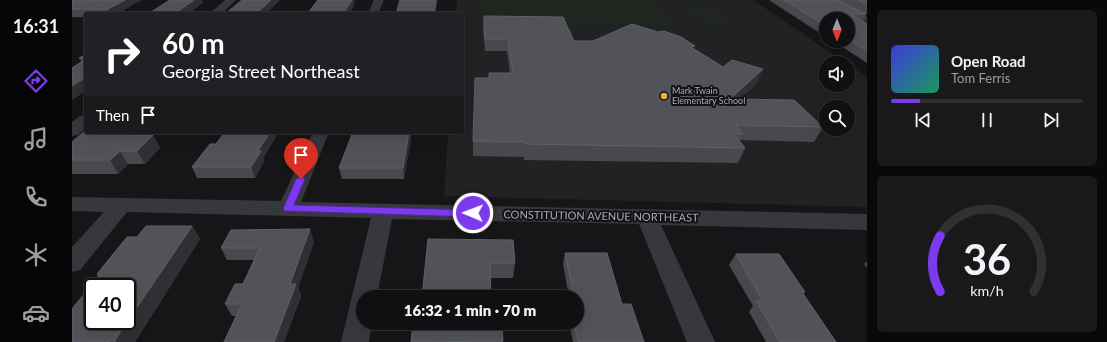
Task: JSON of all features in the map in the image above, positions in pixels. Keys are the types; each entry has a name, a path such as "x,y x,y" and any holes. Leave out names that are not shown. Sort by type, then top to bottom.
{"street":[{"path":"216,12 231,0"},
{"path":"374,12 379,0"},
{"path":"829,0 867,20"},
{"path":"72,131 84,121"},
{"path":"288,209 320,134"},
{"name":"CONSTITUTION AVENUE NORTHEAST","path":"72,204 867,222"},
{"path":"72,262 122,205"},
{"path":"366,290 383,211"},
{"path":"647,217 701,342"},
{"path":"355,342 357,330"}],"shaded area":[{"name":"Mark Twain Elementary School","path":"457,0 753,0 819,45 819,48 824,48 836,56 819,56 819,92 855,92 855,69 867,77 867,207 444,196 448,134 464,134 464,12 456,12"},
{"path":"477,0 654,0 676,23 479,24"},
{"path":"684,6 713,6 720,13 690,13"},
{"path":"698,18 727,18 736,26 704,26"}],"building":[{"path":"72,0 125,0 108,9 72,9"},
{"path":"170,0 194,0 177,12 151,12"},
{"path":"242,0 271,0 258,12 227,12"},
{"path":"318,0 352,0 344,12 309,12"},
{"path":"400,0 436,0 434,12 397,12"},
{"path":"784,0 839,0 866,14 855,14 855,12 819,12 819,22"},
{"path":"858,0 867,0 867,4"},
{"path":"484,16 563,17 574,41 593,41 632,24 658,32 664,31 681,37 695,46 691,47 723,67 732,60 763,69 730,99 794,100 819,123 819,127 736,125 743,134 734,134 745,148 526,144 526,142 473,141 475,78 489,78 489,73 513,73 508,39 485,39"},
{"path":"855,17 867,24 867,51 855,43"},
{"path":"84,60 84,78 72,86 72,68"},
{"path":"84,132 84,134 153,135 137,151 120,151 110,160 72,160 72,142"},
{"path":"224,134 269,134 258,151 261,151 251,167 192,167 210,144 216,144"},
{"path":"352,134 409,134 403,168 339,168"},
{"path":"146,226 192,226 136,309 136,278 97,278 100,274 97,274 127,237 137,237"},
{"path":"310,229 290,284 296,284 274,342 224,342 242,304 225,304 235,284 243,284 260,248 221,248 231,230"},
{"path":"428,239 513,240 515,263 490,263 491,290 423,290"},
{"path":"565,253 607,253 622,304 631,304 644,342 578,342 575,330 584,330 584,290 573,290"},
{"path":"736,254 779,254 805,292 802,292 836,342 780,342 756,301 763,301"},
{"path":"84,294 84,330 122,330 115,340 110,340 108,342 72,342 72,309"},
{"path":"412,330 502,330 503,341 411,342"}],"place":[{"name":"Mark Twain Elementary School","path":"664,96"}],"route":[{"path":"301,179 288,209 473,213"}]}
